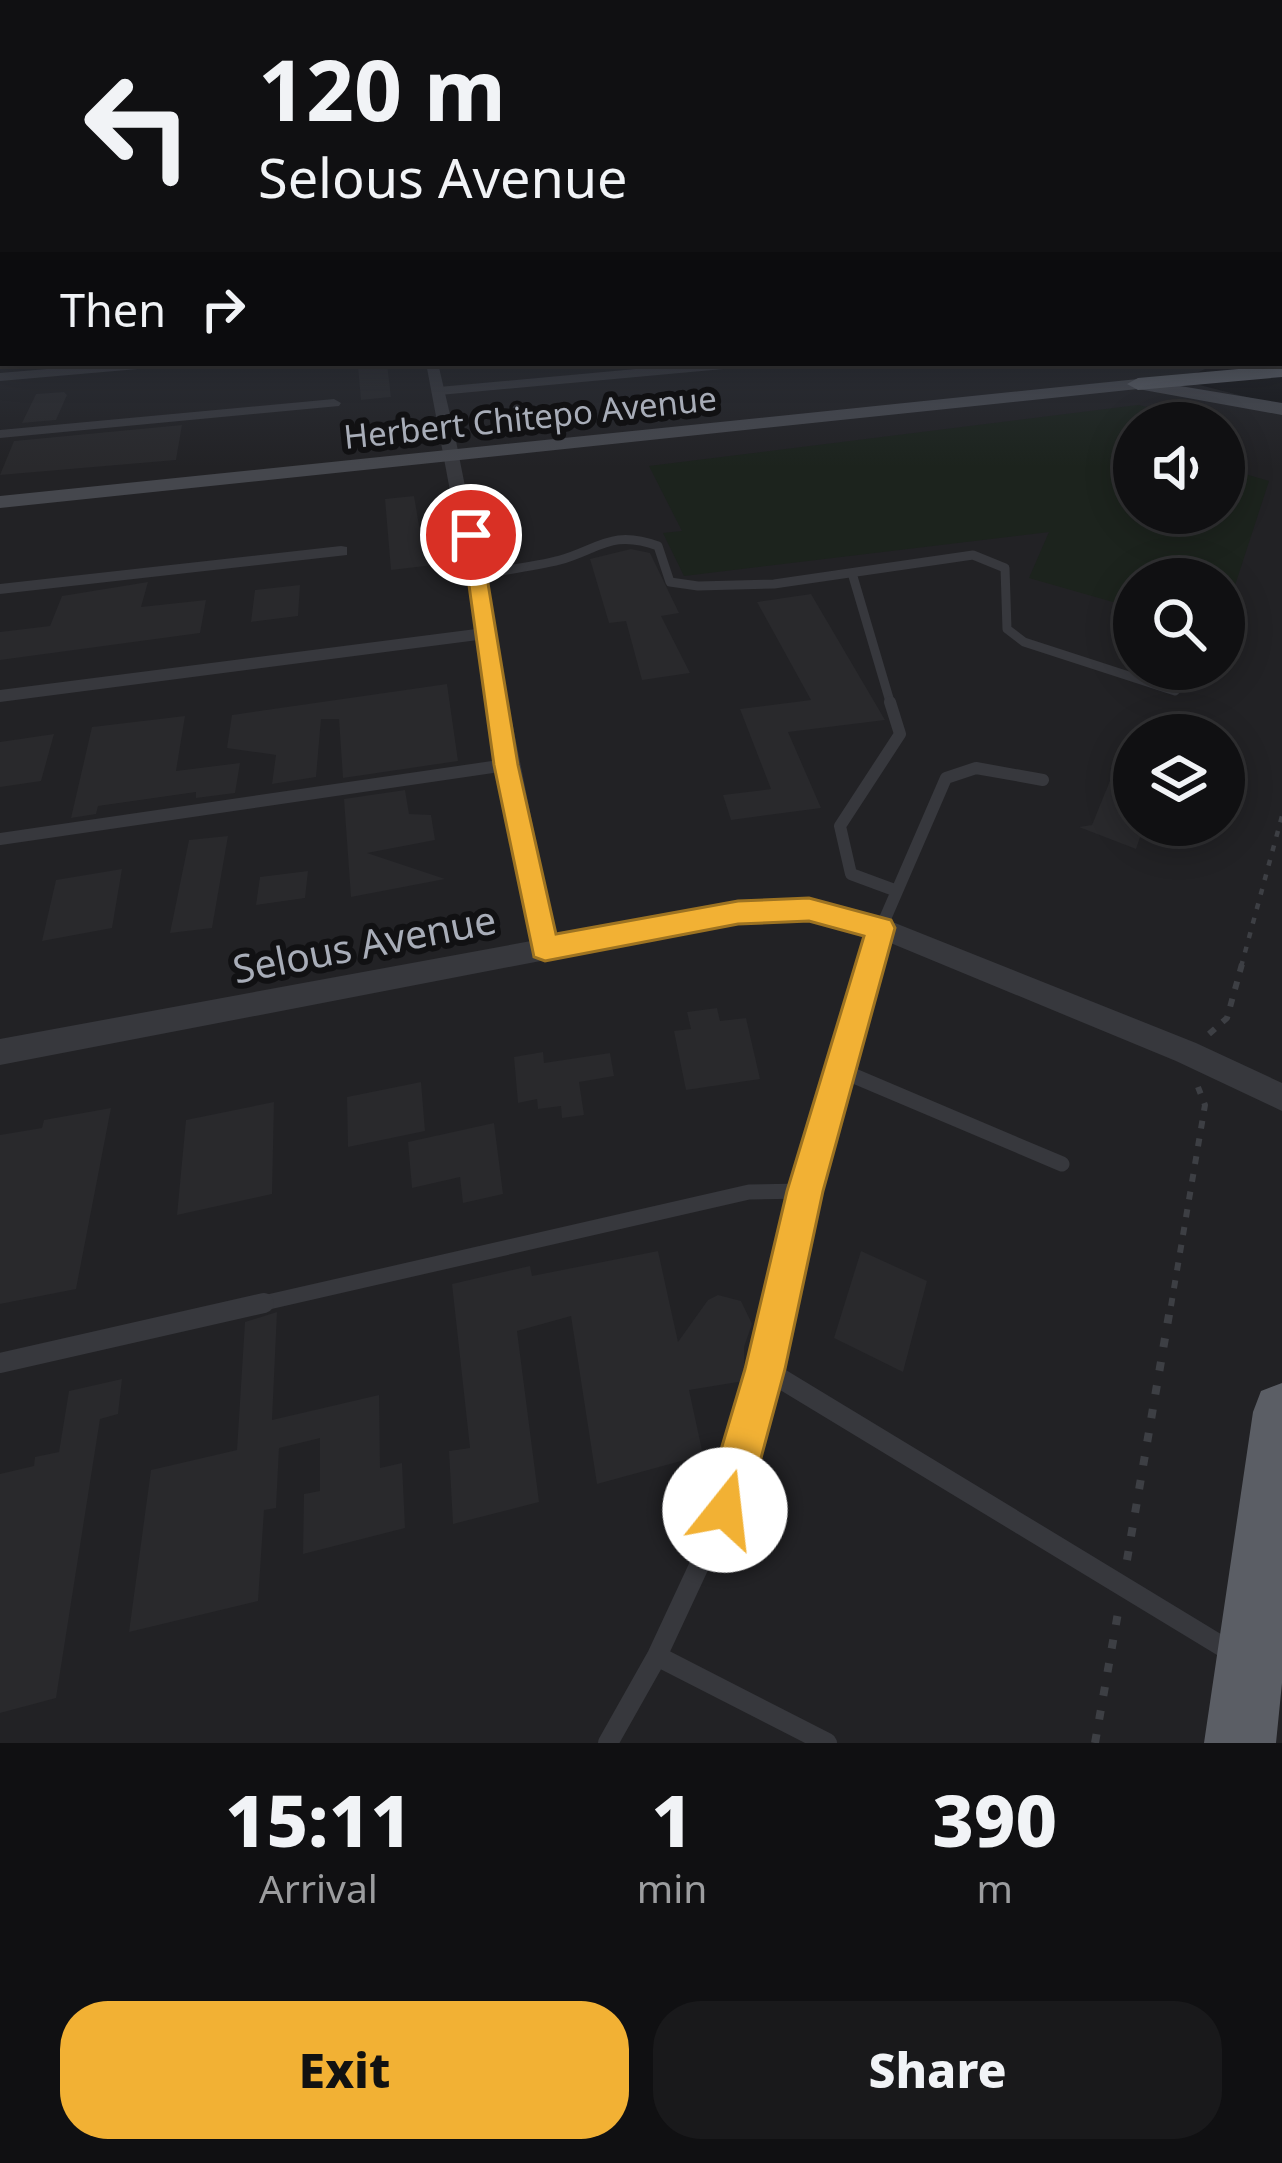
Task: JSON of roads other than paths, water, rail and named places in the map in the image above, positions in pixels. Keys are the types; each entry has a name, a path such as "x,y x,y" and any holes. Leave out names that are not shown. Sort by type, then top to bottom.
{"highway":[{"path":"1138,383 1282,371"},
{"path":"1240,1743 1282,1412"}],"main road":[{"name":"Herbert Chitepo Avenue","path":"0,502 1138,383 1282,409"}],"street":[{"path":"0,377 126,366"},
{"path":"433,366 545,949"},
{"path":"0,434 334,403"},
{"path":"0,589 340,550"},
{"path":"0,696 484,634"},
{"name":"Selous Avenue","path":"0,1052 738,913 809,909 880,928 1282,1097"}],"lane":[{"path":"439,391 712,366"},
{"path":"476,575 564,559 588,545 637,538 658,546 670,582 686,587 852,573 973,555 1005,568 1006,628 1024,642 1175,691"},
{"path":"852,573 900,734 840,826 851,874 897,891"},
{"path":"0,838 506,765"},
{"path":"608,1743 657,1656 725,1510 765,1369 805,1191 880,928 946,778 976,768 1042,780"},
{"path":"840,1070 1063,1164"},
{"path":"0,1363 749,1192 805,1191"},
{"path":"765,1369 1250,1663"},
{"path":"657,1656 827,1743"}]}
